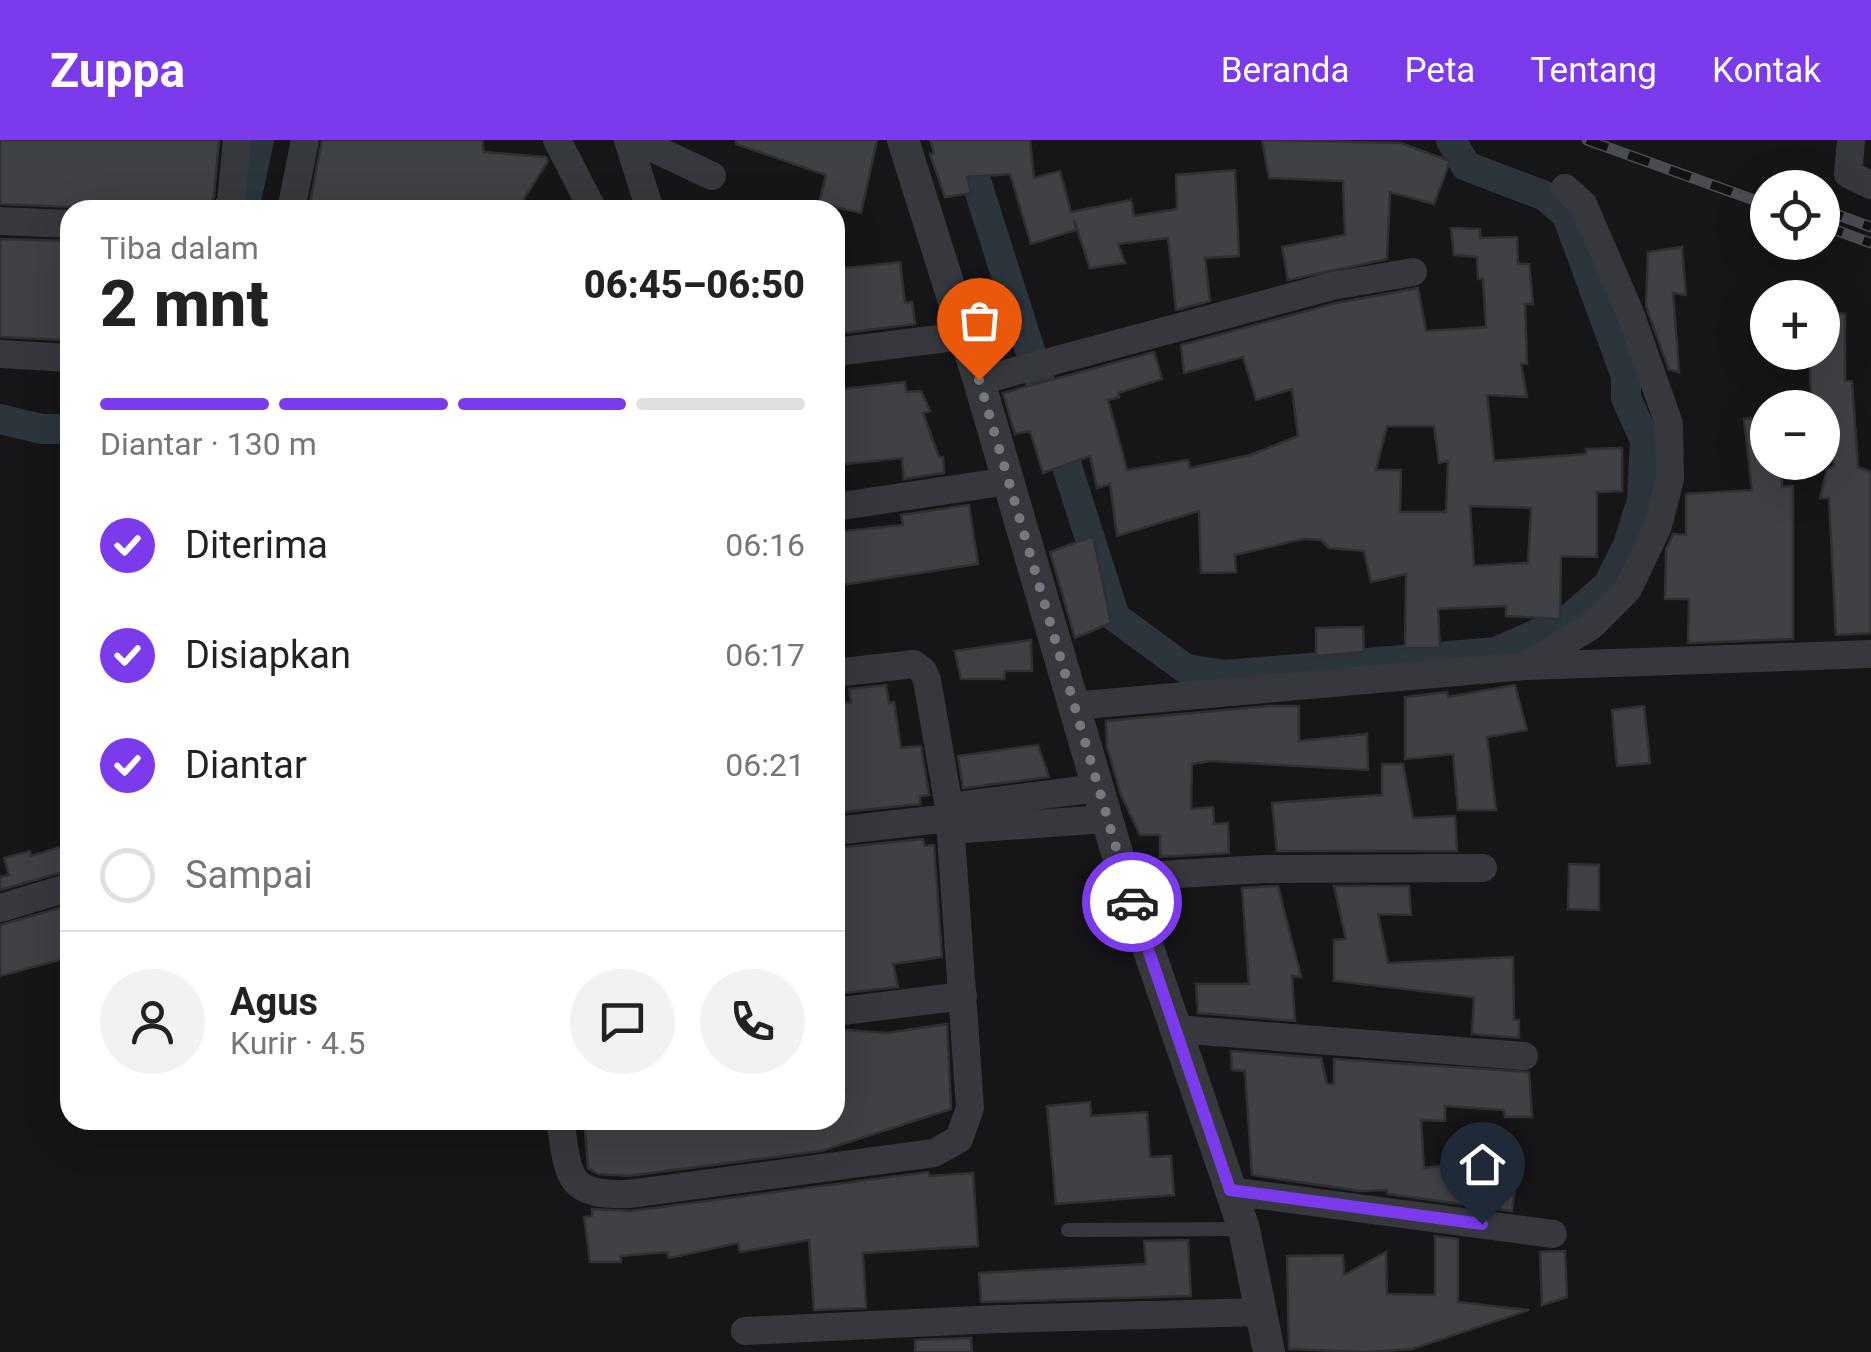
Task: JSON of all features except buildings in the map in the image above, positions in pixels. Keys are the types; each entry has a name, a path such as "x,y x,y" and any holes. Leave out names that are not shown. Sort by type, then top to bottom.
{"street":[{"path":"231,200 237,140"},
{"path":"293,200 304,140"},
{"path":"558,140 588,200"},
{"path":"628,140 647,200"},
{"path":"636,140 712,176"},
{"path":"903,140 979,380 1124,877 1244,1230 1268,1352"},
{"path":"1871,146 1851,140 1848,174 1871,185"},
{"path":"1526,666 1591,626 1628,589 1658,526 1670,479 1669,424 1630,313 1583,204 1565,188"},
{"path":"0,221 60,224"},
{"path":"979,380 1332,286 1413,272"},
{"path":"845,351 963,336"},
{"path":"0,354 60,357"},
{"path":"845,505 1008,481"},
{"path":"1072,706 1526,666 1871,654"},
{"path":"561,1130 566,1162 574,1180 582,1189 598,1195 934,1153 959,1139 970,1108 963,996 949,818 923,671 914,664 898,664 845,672"},
{"path":"845,830 1102,803"},
{"path":"1124,877 1264,870 1483,868"},
{"path":"0,908 60,890"},
{"path":"845,1011 963,996"},
{"path":"1175,1029 1524,1056"},
{"path":"1230,1190 1553,1234"},
{"path":"745,1331 1261,1312"}],"lane":[{"path":"1068,1230 1244,1230"}],"waterway":[{"path":"246,200 259,140"},
{"path":"963,140 1115,617 1186,669 1225,675 1496,652 1568,620 1608,585 1628,545 1642,500 1645,440 1626,398 1626,376 1567,215 1545,196 1466,166 1451,140"},
{"path":"0,419 60,429"}],"railway":[{"path":"1587,140 1750,199"},
{"path":"1840,216 1871,227"},
{"path":"1840,232 1871,243"}],"way so far":[{"path":"979,380 1132,902"}],"route":[{"path":"1132,902 1230,1190 1482,1224"}]}
